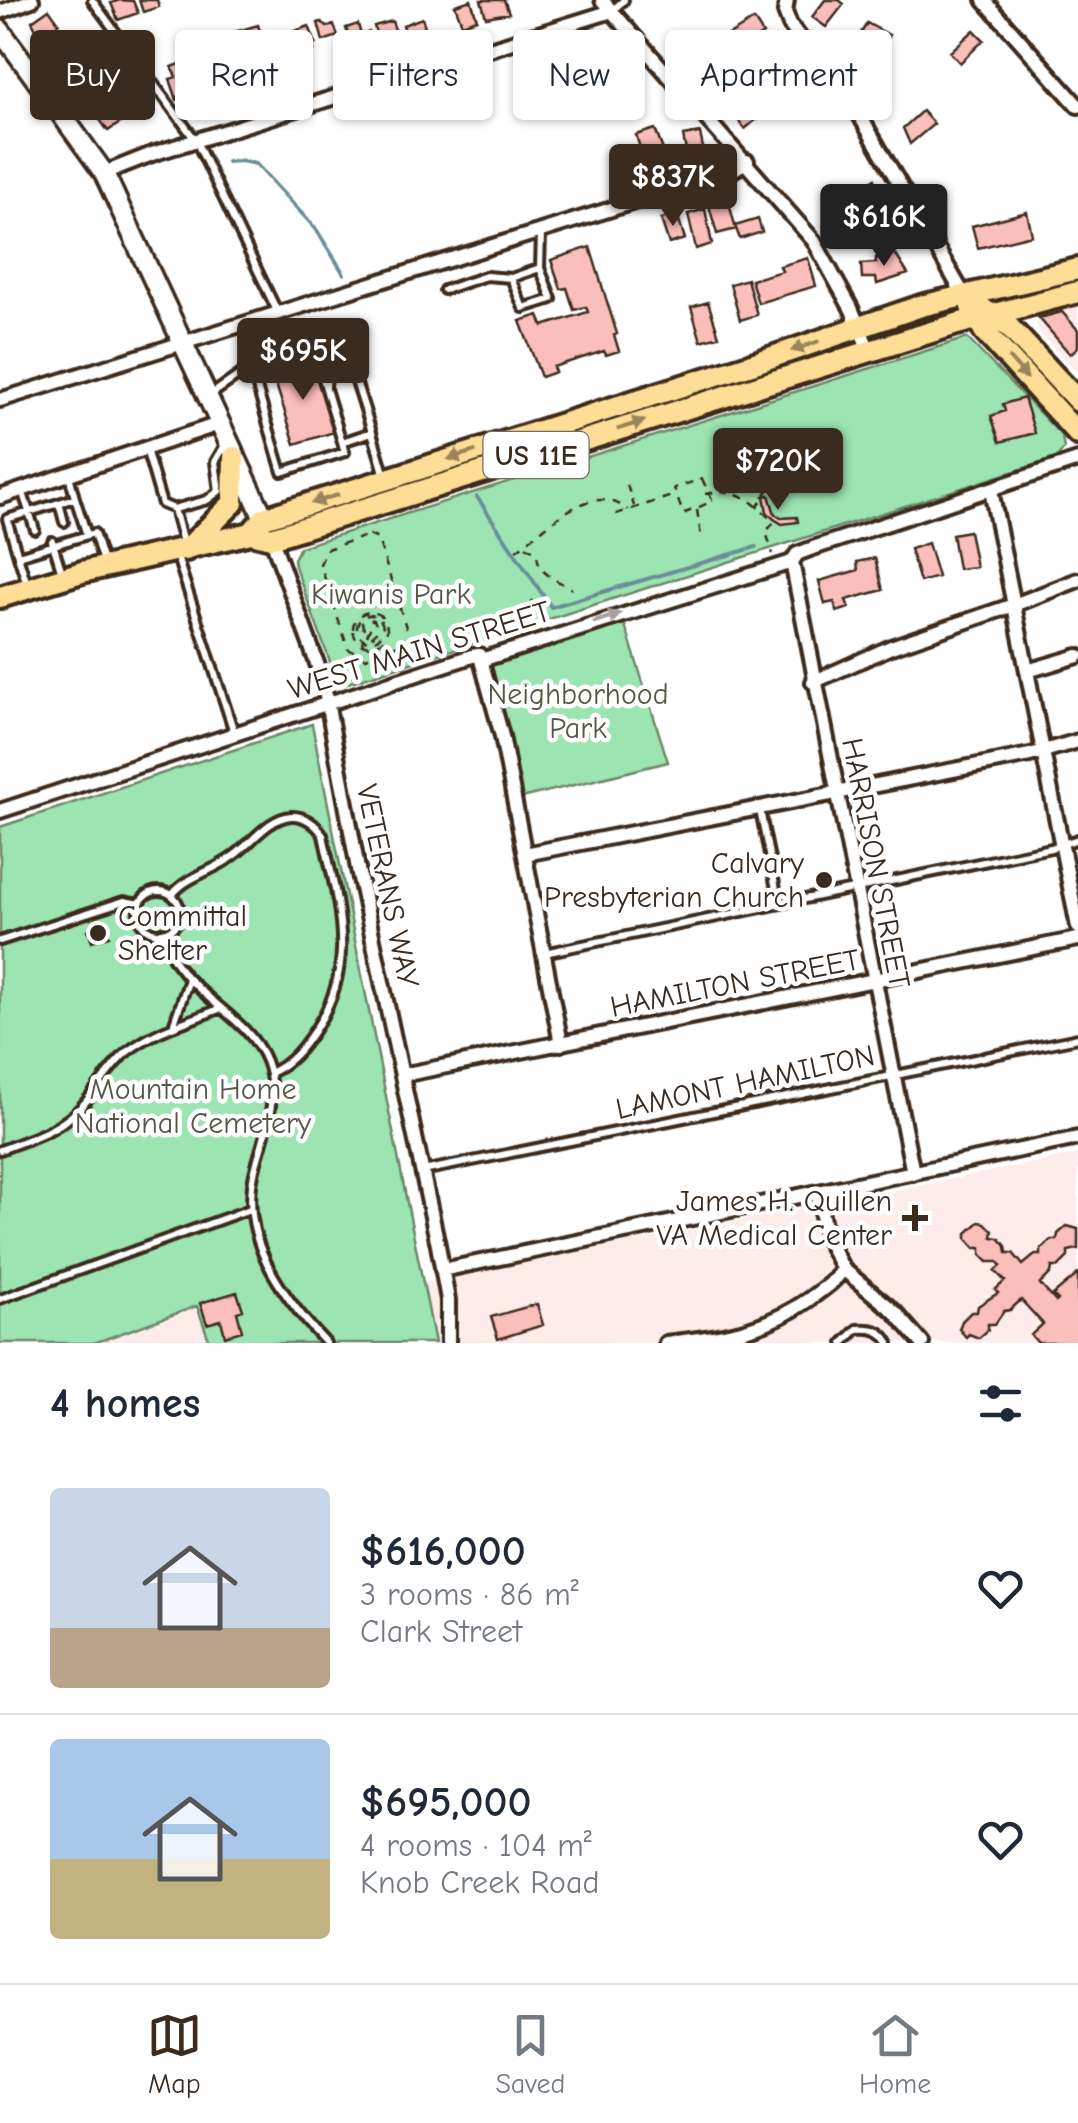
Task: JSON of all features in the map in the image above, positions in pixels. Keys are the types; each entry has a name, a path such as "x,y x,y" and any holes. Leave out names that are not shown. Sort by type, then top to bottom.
{"main road":[{"path":"0,30 104,173 208,397 262,530"},
{"name":"US 11E","path":"262,530 386,479 921,306 1078,269"},
{"name":"US 11E","path":"0,596 104,566 262,530 984,316 1078,292"},
{"path":"965,296 984,316 1009,327 1078,402"},
{"path":"984,316 985,332 1078,434"},
{"path":"180,551 233,503 231,449"}],"street":[{"path":"0,12 32,0"},
{"path":"787,0 785,12 790,25 859,114 965,296"},
{"path":"984,0 1078,106"},
{"path":"104,173 607,6 748,161 814,241 869,350"},
{"path":"1,394 182,344 730,172 748,161"},
{"path":"0,496 219,424"},
{"name":"WEST MAIN STREET","path":"0,812 328,701 472,656 479,655 482,660 784,564 813,548 1078,460"},
{"path":"990,490 1078,927"},
{"name":"VETERANS WAY","path":"262,530 315,656 328,701 332,740 448,1300 448,1343"},
{"name":"HARRISON STREET","path":"784,564 838,793 913,1173"},
{"path":"813,682 891,646 1078,580"},
{"path":"1027,671 1078,656"},
{"path":"482,660 502,736 561,1044"},
{"path":"526,854 1043,752 1078,741"},
{"name":"HAMILTON STREET","path":"402,1075 1078,939"},
{"path":"442,1270 1078,1138"},
{"path":"816,1193 827,1239 843,1269 895,1312 922,1343"},
{"path":"666,1343 721,1336 777,1321 836,1280 843,1269"}],"lane":[{"path":"92,0 196,141 278,314"},
{"path":"607,6 624,0"},
{"path":"510,278 522,308 552,300 540,268 540,232"},
{"path":"444,290 486,276 510,278 540,268"},
{"path":"208,397 265,356 314,349 349,359 386,479"},
{"path":"250,367 282,472 345,452 314,349"},
{"path":"326,388 328,350"},
{"path":"342,442 372,432"},
{"path":"145,448 162,504 174,510 207,500 218,491 214,462 231,449"},
{"path":"68,474 86,536"},
{"path":"22,490 35,530"},
{"path":"28,588 7,519 75,498"},
{"path":"59,503 64,522"},
{"path":"42,508 45,518"},
{"path":"174,510 180,551 234,733"},
{"path":"18,556 94,533 104,566"},
{"path":"53,543 63,577"},
{"path":"760,809 779,904"},
{"path":"172,895 180,885 234,856 282,818 301,817 323,835 342,933 340,976 309,1039 286,1066 270,1073"},
{"path":"543,953 1078,839"},
{"path":"153,892 172,895 179,906 178,920 170,930 150,931 140,922 139,904 153,892"},
{"path":"0,941 124,901 139,904"},
{"path":"161,932 166,950 189,979 255,1041 270,1073 271,1113 254,1170 250,1209 272,1274 326,1343"},
{"path":"173,1024 189,979"},
{"path":"0,1150 41,1134 70,1117 83,1106 112,1065 131,1049 173,1024 219,1010"},
{"name":"LAMONT HAMILTON","path":"422,1172 1078,1038"},
{"path":"0,1298 250,1209"},
{"path":"844,1343 857,1330 872,1328 885,1336 888,1343"}],"path":[{"path":"702,479 707,493 712,501 684,514 674,488 702,479"},
{"path":"627,486 635,508"},
{"path":"756,509 769,488"},
{"path":"707,493 734,491 774,522 766,532 784,564"},
{"path":"616,514 676,495"},
{"path":"516,550 579,504 607,500 628,510"},
{"path":"696,508 702,536"},
{"path":"369,535 378,538 410,640 366,658 358,654 348,649 320,564 328,550 369,535"},
{"path":"524,545 536,553 546,577 572,589"},
{"path":"531,600 538,616"},
{"path":"356,633 357,622 365,614 377,615"},
{"path":"356,633 357,622 365,614 377,615"},
{"path":"365,614 370,642"},
{"path":"377,615 384,625 382,636"},
{"path":"377,615 384,625 382,636"},
{"path":"369,628 377,615"},
{"path":"357,622 382,636"},
{"path":"356,633 384,625"},
{"path":"356,633 370,642"},
{"path":"356,633 370,642"},
{"path":"348,675 358,654 382,636"},
{"path":"370,642 382,636"}],"shaded area":[{"path":"1078,303 1078,373 1036,325 1039,314"},
{"name":"James H. Quillen VA Medical Center","path":"1078,1154 1078,1343 435,1343 424,1283"},
{"path":"198,1306 210,1343 94,1343"}],"green space":[{"name":"Kiwanis Park","path":"967,338 1062,436 1064,449 1056,458 348,683 340,682 334,673 295,566 300,547"},
{"name":"Neighborhood Park","path":"624,622 668,762 521,798 492,665"},
{"name":"Mountain Home National Cemetery","path":"312,724 435,1343 210,1343 197,1306 94,1343 0,1343 0,827"}],"building":[{"path":"139,0 157,0 159,7 143,12"},
{"path":"471,0 477,19 462,24 455,5"},
{"path":"481,0 504,0 509,13 486,17"},
{"path":"825,0 844,4 826,27 812,17"},
{"path":"133,1 138,13 118,20 111,3"},
{"path":"49,9 59,23 50,30 36,30 32,21"},
{"path":"422,18 426,30 405,30 403,25"},
{"path":"754,20 760,30 737,30"},
{"path":"392,21 395,30 375,30 374,26"},
{"path":"318,23 334,25 333,38 323,41"},
{"path":"974,30 984,40 960,63 950,52"},
{"path":"922,111 934,124 910,144 903,128"},
{"path":"100,120 118,120 120,123 108,131"},
{"path":"738,120 756,120 745,129"},
{"path":"655,129 666,158 645,164 636,135"},
{"path":"700,133 703,148 686,151 683,136"},
{"path":"627,151 632,173 615,176 610,154"},
{"path":"875,179 877,191 856,203 850,189"},
{"path":"727,196 736,229 717,234 708,202"},
{"path":"705,209 712,244 696,249 688,214"},
{"path":"1027,212 1032,235 978,248 972,226"},
{"path":"677,214 685,239 669,244 661,219"},
{"path":"758,219 762,232 740,239 735,226"},
{"path":"590,247 619,351 606,355 604,351 553,367 555,372 541,377 520,321 539,315 543,326 588,312 586,307 574,310 567,288 561,289 551,260"},
{"path":"894,252 908,274 877,284 876,278 862,278 861,264 876,263 876,258"},
{"path":"808,258 816,286 758,303 751,280"},
{"path":"747,279 757,315 740,320 730,284"},
{"path":"708,302 719,336 701,341 691,307"},
{"path":"1062,312 1078,330 1078,347 1070,354 1039,318"},
{"path":"312,363 334,432 295,444 273,375"},
{"path":"1024,398 1035,433 1000,442 991,416 1005,411 1003,404"},
{"path":"769,495 775,514 781,518 797,517 798,522 782,524 774,519 767,512 764,496"},
{"path":"969,531 976,567 958,569 952,534"},
{"path":"928,543 938,577 920,582 910,549"},
{"path":"875,558 883,590 846,600 849,608 837,612 834,602 825,604 819,581 858,570 857,562"},
{"name":"Committal Shelter","path":"105,925 109,936 92,941 88,930"},
{"path":"979,1222 985,1223 993,1231 992,1237 999,1238 1007,1253 1013,1253 1023,1265 1041,1255 1041,1249 1057,1240 1067,1226 1078,1229 1078,1249 1068,1251 1068,1257 1058,1267 1052,1267 1040,1284 1056,1302 1053,1295 1078,1274 1075,1343 1038,1343 1031,1335 1043,1324 1021,1300 1004,1311 995,1324 988,1324 988,1330 979,1338 969,1334 966,1337 959,1329 962,1321 998,1293 995,1290 1005,1281 995,1271 1001,1266 998,1262 988,1262 981,1255 981,1248 975,1248 967,1239 967,1233"},
{"path":"237,1292 243,1310 237,1312 242,1331 225,1336 221,1320 207,1324 200,1303"},
{"path":"537,1304 543,1325 498,1339 491,1317"}],"waterway":[{"path":"227,162 256,164 316,229 344,274"},
{"path":"477,497 551,607 756,547"}],"place":[{"name":"Calvary Presbyterian Church","path":"824,880"},
{"name":"Committal Shelter","path":"98,933"},
{"name":"James H. Quillen VA Medical Center","path":"915,1218"}]}
